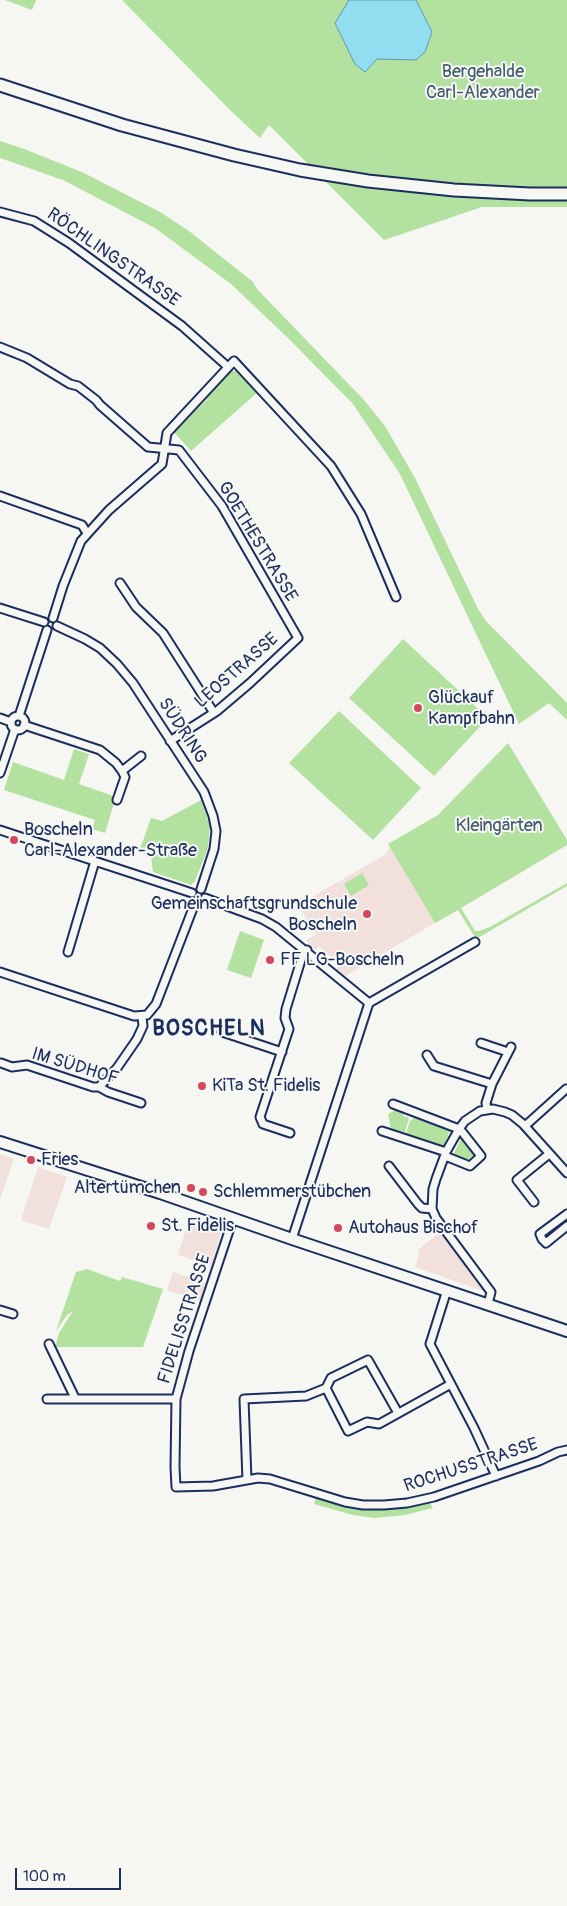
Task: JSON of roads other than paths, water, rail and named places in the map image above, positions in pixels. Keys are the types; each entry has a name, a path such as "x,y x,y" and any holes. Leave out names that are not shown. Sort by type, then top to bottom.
{"main road":[{"path":"0,85 122,125 234,155 300,170 368,181 454,190 567,194"},
{"path":"0,1142 160,1193 567,1331"}],"street":[{"name":"RÖCHLINGSTRASSE","path":"0,212 34,221 49,230 182,326 228,367"},
{"name":"GOETHESTRASSE","path":"0,347 27,358 70,384 78,386 148,447 179,450 222,506 298,638"},
{"path":"47,630 53,630 56,626 56,621 53,618 67,574 81,541 125,496 162,464 167,433 234,361 330,465 361,514 396,597"},
{"path":"0,496 82,525 88,533"},
{"path":"120,583 136,607 163,633 214,712"},
{"path":"0,608 44,622"},
{"path":"44,622 48,617 53,618"},
{"path":"19,716 47,630 44,622"},
{"name":"SÜDRING","path":"56,626 100,648 117,664 133,683 204,792 215,823 215,845 201,889"},
{"name":"LEOSTRASSE","path":"170,742 214,712 250,683 298,638"},
{"path":"11,722 14,717 19,716"},
{"path":"14,729 20,729 24,724 24,719 19,716"},
{"path":"0,718 11,722 14,729 0,773"},
{"path":"24,724 100,750 116,763 125,777 117,800"},
{"path":"122,771 141,756"},
{"path":"0,830 192,894"},
{"path":"68,952 95,861"},
{"path":"196,889 201,889 205,893 205,898 202,902 196,902 192,899 192,894 196,889"},
{"path":"205,898 262,919 281,930 369,1003"},
{"path":"0,972 142,1017 147,1015 156,1004 196,902"},
{"path":"292,1239 369,1003 475,942"},
{"path":"290,1133 263,1124 260,1117 289,1029 286,1009 302,957 307,950"},
{"path":"99,1088 117,1068 137,1039 143,1026 142,1017"},
{"path":"222,1032 282,1052"},
{"path":"481,1043 510,1050 492,1084 486,1103 487,1109"},
{"path":"427,1055 434,1066 492,1084"},
{"name":"IM SÜDHOF","path":"1,1063 12,1067 27,1065 140,1103"},
{"path":"525,1126 566,1089"},
{"path":"382,1131 445,1154 470,1166 481,1156 459,1129 393,1104"},
{"path":"488,1304 491,1292 436,1218 432,1209 433,1189 445,1154 459,1129 473,1115 487,1109 505,1112 512,1115 525,1126 567,1173"},
{"path":"534,1202 517,1180 549,1154"},
{"path":"389,1166 422,1208 432,1209"},
{"path":"567,1214 540,1234 542,1239 546,1243 567,1226"},
{"name":"FIDELISSTRASSE","path":"176,1487 176,1399 192,1342 233,1219"},
{"path":"447,1290 430,1344 496,1476"},
{"path":"0,1310 13,1314"},
{"path":"49,1344 75,1398"},
{"path":"247,1480 244,1400 306,1396 326,1388 331,1378 368,1360 398,1413"},
{"path":"326,1388 348,1431 367,1422 379,1424 451,1384"},
{"name":"FIDELISSTRASSE","path":"47,1399 176,1399"},
{"name":"ROCHUSSTRASSE","path":"176,1487 213,1486 247,1480 270,1479 345,1502 363,1505 407,1503 496,1476 567,1450"}],"water":[{"path":"348,0 416,0 432,32 425,52 416,60 377,59 365,72 355,64 335,23"}],"place":[{"name":"Glückauf Kampfbahn","path":"418,708"},
{"name":"Boscheln Carl-Alexander-Straße","path":"14,840"},
{"name":"Gemeinschaftsgrundschule Boscheln","path":"367,914"},
{"name":"FF LG-Boscheln","path":"270,960"},
{"name":"KiTa St. Fidelis","path":"202,1086"},
{"name":"Fries","path":"31,1160"},
{"name":"Altertümchen","path":"191,1188"},
{"name":"Schlemmerstübchen","path":"203,1192"},
{"name":"St. Fidelis","path":"151,1226"},
{"name":"Autohaus Bischof","path":"338,1228"}],"district":[{"name":"BOSCHELN","path":"209,1029"}],"park label":[{"name":"Bergehalde Carl-Alexander","path":"483,82"},
{"name":"Kleingärten","path":"499,826"}]}
